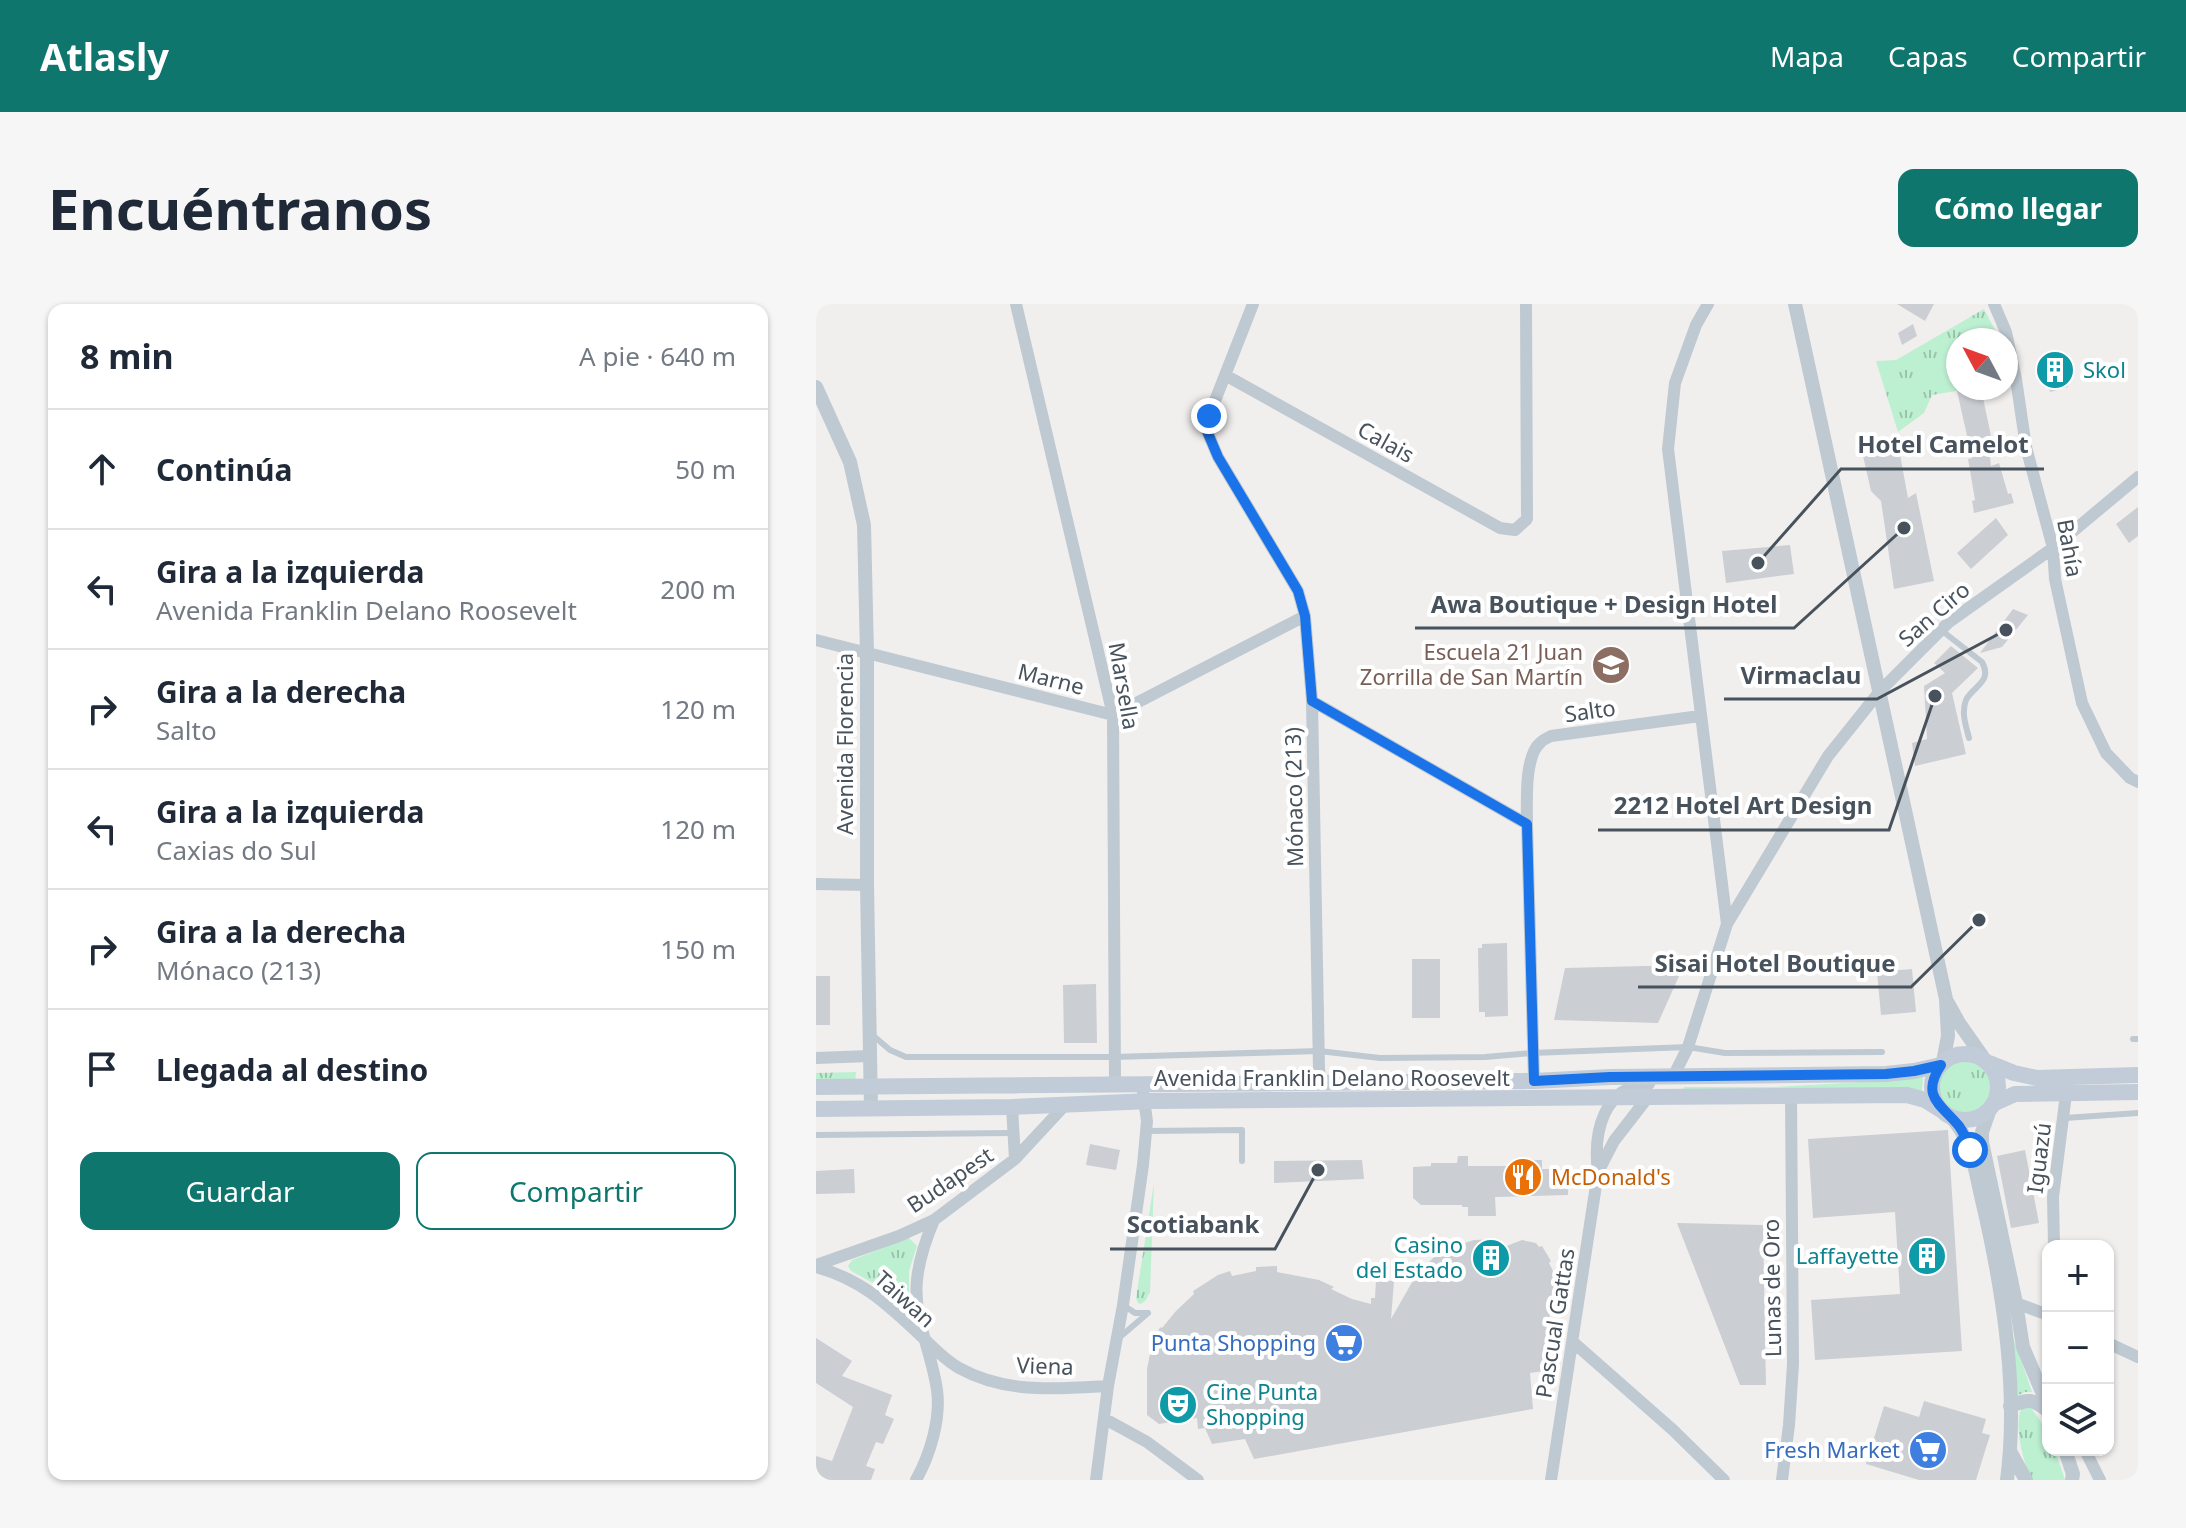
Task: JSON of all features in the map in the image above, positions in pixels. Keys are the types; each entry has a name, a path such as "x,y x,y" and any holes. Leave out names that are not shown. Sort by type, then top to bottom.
{"main road":[{"path":"2138,1075 2068,1084 2015,1094 1992,1106 1983,1115 1967,1120 1946,1113 1936,1102 1932,1082 1942,1063 1965,1053 2023,1076 2068,1084 2138,1092"},
{"path":"1987,1061 1999,1086 1992,1106"},
{"name":"Avenida Franklin Delano Roosevelt","path":"816,1109 1012,1107 1066,1104 1143,1093 1321,1083 1886,1074 1914,1071 1942,1063"},
{"name":"Avenida Franklin Delano Roosevelt","path":"816,1087 1115,1084 1143,1093 1615,1097 1907,1095 1925,1100 1946,1113"}],"street":[{"name":"Marsella","path":"1016,304 1113,715 1115,1084"},
{"name":"Mónaco (213)","path":"1253,304 1209,416 1207,431 1218,457 1298,591 1305,616 1312,701 1321,1083"},
{"name":"Calais","path":"1225,375 1500,528 1515,530 1527,519 1526,304"},
{"path":"1708,304 1696,325 1675,383 1668,449 1727,924"},
{"path":"1795,304 1946,999 1948,1036 1942,1063"},
{"name":"Bahía","path":"1994,304 2006,332 2026,447 2053,548 2055,579 2082,703 2106,753 2130,778 2138,782"},
{"name":"Avenida Florencia","path":"816,387 850,462 864,525 871,1109"},
{"name":"San Ciro","path":"1673,1077 1688,1047 1727,924 1828,756 1880,691 1941,630 1960,613 2053,548 2138,477"},
{"path":"1113,715 1305,616"},
{"name":"Marne","path":"816,640 1113,715"},
{"path":"1312,701 1527,824"},
{"name":"Salto","path":"1534,1081 1527,824 1527,787 1532,759 1540,742 1551,736 1700,716"},
{"path":"816,884 867,885"},
{"path":"1946,999 1987,1061"},
{"path":"816,1058 870,1056"},
{"path":"1615,1097 1634,1085 1680,1083 1696,1076"},
{"name":"Iguazú","path":"2054,1240 2053,1197 2068,1084"},
{"path":"1096,1480 1143,1165 1146,1131 1143,1093"},
{"name":"Lunas de Oro","path":"1782,1480 1793,1364 1791,1095"},
{"name":"Pascual Gattas","path":"1551,1480 1598,1172 1596,1155 1604,1114 1615,1097"},
{"name":"Pascual Gattas","path":"1598,1172 1614,1141 1648,1097"},
{"name":"Budapest","path":"816,1266 934,1220 1015,1159 1066,1104"},
{"path":"1992,1106 1982,1132 1992,1217 2008,1303 2042,1393"},
{"name":"Budapest","path":"1012,1107 1015,1159"},
{"path":"1946,1113 1963,1131 1992,1217"},
{"path":"924,1339 916,1280 922,1251 934,1220"},
{"name":"Taiwan","path":"816,1266 866,1288 924,1339 938,1392 937,1412 926,1458 916,1480"},
{"path":"2008,1303 2042,1313"},
{"path":"2007,1480 2011,1452 2008,1303"},
{"name":"Viena","path":"924,1339 957,1366 1010,1387 1058,1389 1108,1386"},
{"path":"1573,1342 1673,1430 1724,1480"},
{"path":"2114,1346 2138,1357"},
{"path":"2010,1406 2028,1400 2042,1404"},
{"path":"1105,1419 1147,1442 1198,1480"},
{"path":"2011,1452 2026,1480"},
{"path":"2067,1456 2074,1478"},
{"path":"2088,1456 2100,1480"}],"lane":[{"path":"1941,630 1982,662 1985,668 1985,678 1966,701 1963,716 1969,738"},
{"name":"Avenida Franklin Delano Roosevelt","path":"870,1033 890,1050 906,1057 1114,1057 1319,1051 1380,1058 1485,1057 1688,1047 1725,1053 1882,1052"},
{"path":"2065,1118 2138,1113"},
{"path":"1146,1131 1242,1130 1242,1161"},
{"path":"816,1135 1013,1133"},
{"path":"1116,1343 1124,1332 1148,1313 1135,1313 1123,1305"}],"green space":[{"path":"1984,309 1994,328 1951,328"},
{"path":"1946,331 1946,393 1932,395 1924,413 1898,432 1876,361 1896,360"},
{"path":"1964,1059 1983,1067 1991,1086 1983,1105 1964,1113 1945,1105 1937,1086 1945,1067"},
{"path":"856,1072 855,1082 816,1082 816,1073"},
{"path":"1923,1075 1922,1091 1683,1089 1863,1082"},
{"path":"1154,1183 1150,1292 1141,1304 1136,1298"},
{"path":"909,1238 917,1246 909,1271 909,1300 903,1305 848,1266 852,1260"},
{"path":"2013,1337 2032,1392 2017,1396"},
{"path":"2030,1407 2038,1417 2042,1424 2042,1456 2057,1456 2065,1480 2033,1480 2021,1445 2021,1409"}],"building":[{"path":"1897,304 1934,304 1925,321"},
{"path":"1913,324 1917,336 1902,345 1898,333"},
{"name":"Skol","path":"2063,360 2068,387 2050,392 2044,363"},
{"path":"1959,400 1984,400 1991,436 1988,436 1991,466 1999,463 2008,494 2011,493 2014,503 1974,513 1972,501 1975,500 1968,459 1972,458"},
{"path":"1897,438 1908,498 1916,493 1934,581 1894,589 1881,501 1871,491 1861,447"},
{"path":"2138,507 2138,536 2129,543 2116,524"},
{"path":"1996,518 2008,535 1971,569 1957,553"},
{"path":"1790,545 1794,574 1726,583 1722,551"},
{"path":"2013,609 2028,615 2002,647 1980,653"},
{"path":"1951,646 1978,668 1952,693 1966,754 1915,766 1912,743 1927,739 1924,686 1945,673 1934,663"},
{"path":"1507,943 1508,1016 1485,1017 1485,1012 1479,1012 1478,948 1482,948 1482,944"},
{"path":"1412,959 1440,959 1440,1018 1412,1018"},
{"path":"1684,965 1658,1023 1554,1020 1565,968"},
{"path":"1912,969 1916,1012 1881,1015 1877,972"},
{"path":"816,976 830,976 830,1025 816,1025"},
{"path":"1096,984 1097,1043 1064,1043 1063,985"},
{"name":"Laffayette","path":"1948,1130 1962,1351 1815,1360 1811,1300 1900,1294 1895,1212 1813,1218 1808,1139"},
{"path":"1090,1144 1120,1150 1116,1170 1086,1165"},
{"path":"2025,1150 2039,1223 2011,1228 1997,1156"},
{"path":"1458,1156 1468,1156 1468,1166 1531,1166 1531,1160 1542,1160 1542,1169 1569,1169 1568,1195 1495,1197 1496,1216 1468,1216 1468,1207 1462,1205 1421,1205 1413,1198 1413,1167 1457,1163"},
{"path":"1362,1160 1364,1179 1274,1183 1274,1161"},
{"path":"854,1169 855,1193 816,1194 816,1171"},
{"path":"1677,1223 1763,1225 1766,1385 1740,1385"},
{"name":"Punta Shopping","path":"1498,1239 1504,1247 1522,1240 1542,1246 1556,1277 1547,1332 1555,1332 1551,1370 1530,1373 1533,1409 1254,1459 1245,1439 1212,1444 1205,1428 1198,1429 1197,1418 1159,1424 1147,1415 1147,1369 1160,1327 1194,1294 1193,1291 1218,1275 1230,1271 1232,1276 1256,1271 1256,1267 1277,1266 1277,1272 1319,1280 1352,1299 1371,1304 1371,1298 1375,1298 1376,1280 1394,1281 1391,1319 1415,1277 1433,1258 1452,1247 1474,1240"},
{"path":"816,1338 852,1361 842,1376 892,1395 885,1415 894,1419 883,1444 876,1442 866,1466 875,1469 871,1480 816,1480 816,1456 832,1461 853,1407 816,1383"},
{"name":"Fresh Market","path":"1924,1401 1986,1419 1982,1433 1990,1435 1976,1480 1919,1480 1866,1464 1884,1406 1919,1417"}],"place":[{"name":"Skol","path":"2055,370"},
{"name":"Awa Boutique + Design Hotel","path":"1904,528"},
{"name":"Hotel Camelot","path":"1758,563"},
{"name":"Virmaclau","path":"2006,630"},
{"name":"Escuela 21 Juan Zorrilla de San Martín","path":"1611,665"},
{"name":"2212 Hotel Art Design","path":"1935,696"},
{"name":"Sisai Hotel Boutique","path":"1979,920"},
{"name":"Scotiabank","path":"1318,1170"},
{"name":"McDonald's","path":"1523,1177"},
{"name":"Laffayette","path":"1927,1256"},
{"name":"Casino del Estado","path":"1491,1258"},
{"name":"Punta Shopping","path":"1344,1343"},
{"name":"Cine Punta Shopping","path":"1178,1405"},
{"name":"Fresh Market","path":"1928,1450"}],"route":[{"path":"1209,416 1207,431 1218,457 1298,591 1305,616 1312,701 1527,824 1534,1081 1610,1077 1886,1074 1941,1065 1932,1082 1936,1102 1963,1131 1970,1150"}]}
